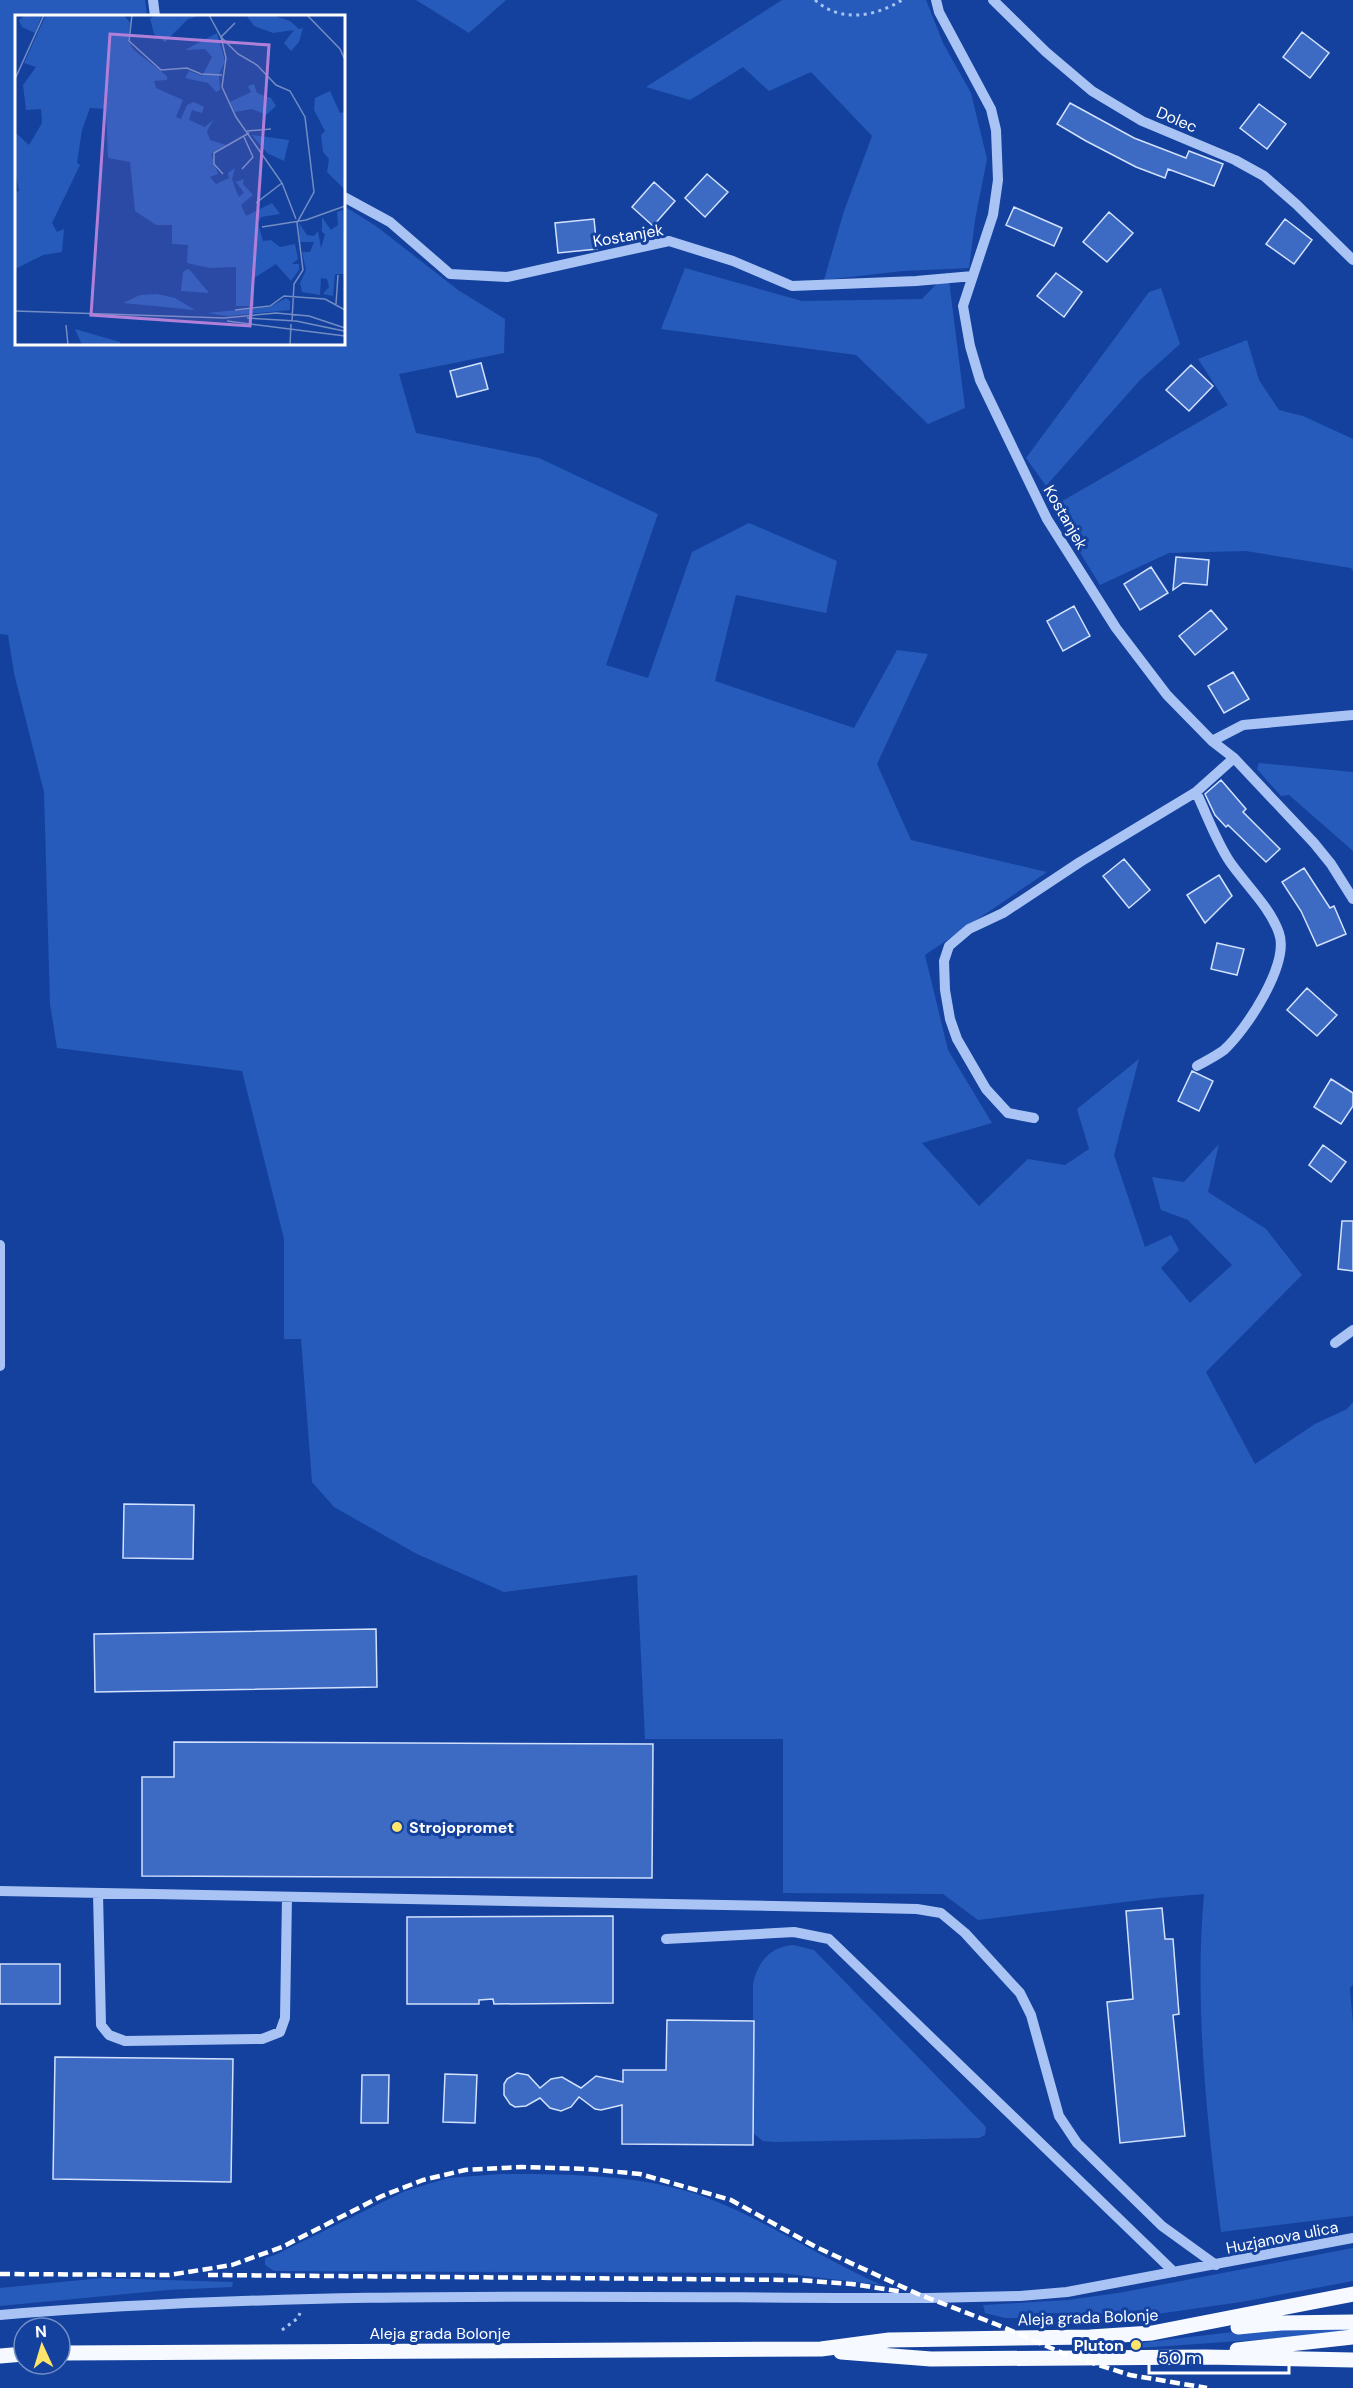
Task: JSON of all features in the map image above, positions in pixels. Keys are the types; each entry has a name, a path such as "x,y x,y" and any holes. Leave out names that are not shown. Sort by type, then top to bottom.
{"main road":[{"name":"Aleja grada Bolonje","path":"820,2349 889,2340 1090,2337 1172,2331 1353,2294"},
{"path":"1172,2331 1291,2323 1353,2322"},
{"path":"1205,2357 1279,2344 1353,2337"},
{"name":"Aleja grada Bolonje","path":"72,2353 820,2349 931,2359 1205,2357 1353,2360"}],"street":[{"path":"153,0 155,15"},
{"name":"Kostanjek","path":"936,0 939,12 991,109 996,130 998,180 993,215 963,306 970,346 980,380 1047,519 1116,628 1167,695 1212,741 1234,758 1331,864 1353,899"},
{"name":"Dolec","path":"993,0 1046,52 1092,91 1142,121 1235,160 1264,176 1353,260"},
{"name":"Kostanjek","path":"345,198 390,222 450,274 507,277 669,241 733,261 792,286 916,282 974,276"},
{"path":"1212,741 1243,726 1353,715 1353,709"},
{"path":"1034,1118 1008,1113 986,1089 957,1039 950,1019 945,990 944,961 949,946 969,929 1003,913 1080,862 1196,792 1234,758"},
{"path":"1196,792 1229,860 1263,906 1280,934 1280,956 1267,988 1244,1028 1223,1051 1197,1066"},
{"path":"0,1245 0,1366"},
{"path":"1335,1343 1353,1330"},
{"path":"0,1891 874,1908 941,1913 965,1933 1020,1993 1031,2015 1059,2116 1077,2144 1161,2226 1216,2265"},
{"path":"98,1893 101,2025 109,2035 125,2041 262,2039 280,2032 285,2018 287,1897"},
{"path":"666,1939 794,1932 829,1939 1174,2272"},
{"name":"Huzjanova ulica","path":"0,2315 87,2308 308,2298 1020,2296 1067,2292 1353,2238"}],"path":[{"path":"815,0 825,9 845,15 869,15 902,0"}],"shaded area":[{"path":"0,0 145,0 147,15 15,15 15,345 345,345 345,207 376,226 458,290 505,319 504,353 399,374 416,433 539,458 658,514 606,665 648,678 692,552 749,523 837,561 826,613 736,595 715,681 854,728 897,650 928,654 877,764 911,840 1047,872 925,955 948,1050 992,1123 922,1143 979,1206 1028,1159 1065,1165 1089,1149 1077,1109 1139,1059 1114,1155 1145,1247 1171,1235 1179,1250 1161,1268 1190,1303 1232,1265 1188,1220 1161,1210 1152,1177 1184,1182 1219,1144 1208,1192 1266,1229 1302,1275 1206,1372 1255,1464 1315,1424 1347,1409 1353,1402 1353,1985 1350,1988 1353,2025 1353,2216 1221,2232 1207,2106 1201,2020 1201,1936 1204,1894 978,1920 943,1894 783,1893 783,1739 645,1739 637,1575 504,1592 417,1554 334,1507 312,1482 301,1339 284,1339 284,1239 242,1071 57,1048 50,1004 44,792 14,673 8,635 0,634"},
{"path":"416,0 506,0 469,33"},
{"path":"782,0 926,0 943,43 971,93 987,159 975,220 969,268 903,271 824,280 844,211 872,136 811,72 769,91 743,67 690,100 646,87"},
{"path":"685,268 802,301 922,299 948,272 965,408 928,424 856,355 661,329"},
{"path":"1161,288 1180,344 1140,380 1046,486 1026,458 1149,292"},
{"path":"1247,340 1259,380 1279,410 1303,416 1353,439 1353,571 1351,568 1246,551 1169,553 1100,585 1052,507 1228,405 1198,359"},
{"path":"1259,763 1353,772 1353,851 1289,795 1281,796 1257,769"},
{"path":"793,1945 814,1950 986,2127 985,2135 979,2138 774,2142 763,2141 753,2133 753,1985 761,1963 766,1957 777,1949"},
{"path":"501,2174 604,2177 681,2189 728,2206 882,2285 780,2273 274,2271 265,2265 265,2258 405,2191 448,2178"},
{"path":"1353,2248 1353,2281 1241,2302 1157,2314 1034,2313 1033,2318 1005,2318 985,2313 983,2305 1068,2300 1124,2292"},
{"path":"102,2278 233,2282 232,2287 168,2290 0,2306 0,2288"},
{"path":"1353,2327 1353,2333 1139,2348 1139,2343 1241,2331"}],"building":[{"path":"1302,32 1329,53 1310,78 1283,57"},
{"path":"1070,103 1134,138 1186,158 1189,151 1223,164 1214,186 1168,169 1165,178 1136,167 1086,141 1057,124"},
{"path":"1259,104 1286,124 1267,149 1240,128"},
{"path":"707,174 728,192 705,217 685,198"},
{"path":"654,182 675,201 653,226 632,207"},
{"path":"1014,207 1062,228 1054,246 1006,225"},
{"path":"1109,212 1133,233 1107,262 1083,242"},
{"path":"594,219 597,249 558,253 555,223"},
{"path":"1285,219 1312,240 1294,264 1266,244"},
{"path":"1056,273 1082,292 1064,317 1037,296"},
{"path":"481,363 488,389 457,397 450,371"},
{"path":"1191,365 1213,386 1189,411 1166,390"},
{"path":"1176,557 1209,560 1207,585 1183,583 1173,590"},
{"path":"1151,567 1168,593 1140,610 1124,584"},
{"path":"1074,606 1090,636 1063,651 1047,621"},
{"path":"1211,610 1227,629 1195,655 1179,636"},
{"path":"1233,672 1249,699 1224,713 1208,686"},
{"path":"1221,780 1246,809 1243,812 1280,849 1266,862 1215,815 1205,794"},
{"path":"1124,859 1150,890 1129,908 1103,876"},
{"path":"1304,868 1330,908 1334,906 1346,934 1317,946 1301,911 1282,882"},
{"path":"1219,875 1232,896 1205,923 1187,895"},
{"path":"1217,943 1244,949 1237,975 1211,969"},
{"path":"1307,988 1337,1015 1317,1036 1287,1010"},
{"path":"1192,1071 1213,1081 1199,1111 1178,1101"},
{"path":"1331,1079 1353,1093 1353,1106 1341,1124 1314,1107"},
{"path":"1323,1145 1346,1162 1331,1182 1309,1165"},
{"path":"1342,1221 1353,1221 1353,1271 1338,1269"},
{"path":"124,1504 194,1505 193,1559 123,1558"},
{"path":"376,1629 377,1687 95,1692 94,1634"},
{"name":"Strojopromet","path":"174,1742 653,1744 652,1878 142,1876 142,1777 174,1777"},
{"path":"1162,1908 1165,1939 1173,1939 1179,2014 1173,2015 1185,2136 1120,2143 1107,2002 1133,1999 1126,1911"},
{"path":"613,1916 613,2003 494,2004 493,1999 479,2000 479,2004 407,2004 407,1917"},
{"path":"0,1964 60,1964 60,2004 0,2004"},
{"path":"667,2020 754,2021 753,2145 622,2144 622,2105 601,2110 595,2109 579,2097 571,2107 561,2111 550,2108 540,2098 526,2106 515,2107 504,2095 504,2084 507,2079 517,2073 528,2075 540,2088 551,2079 562,2077 581,2088 596,2076 623,2082 623,2070 666,2070"},
{"path":"55,2057 233,2059 231,2182 53,2179"},
{"path":"445,2074 477,2075 475,2123 443,2122"},
{"path":"362,2075 389,2075 388,2123 361,2123"}],"railway":[{"path":"0,2274 169,2275 232,2265 282,2247 382,2196 423,2180 465,2170 522,2167 587,2169 640,2174 731,2200 816,2247 918,2294 1067,2355 1130,2375 1207,2388"},
{"path":"208,2275 798,2280 852,2284 903,2292"}],"place":[{"name":"Strojopromet","path":"397,1827"},
{"name":"Pluton","path":"1136,2345"}]}
